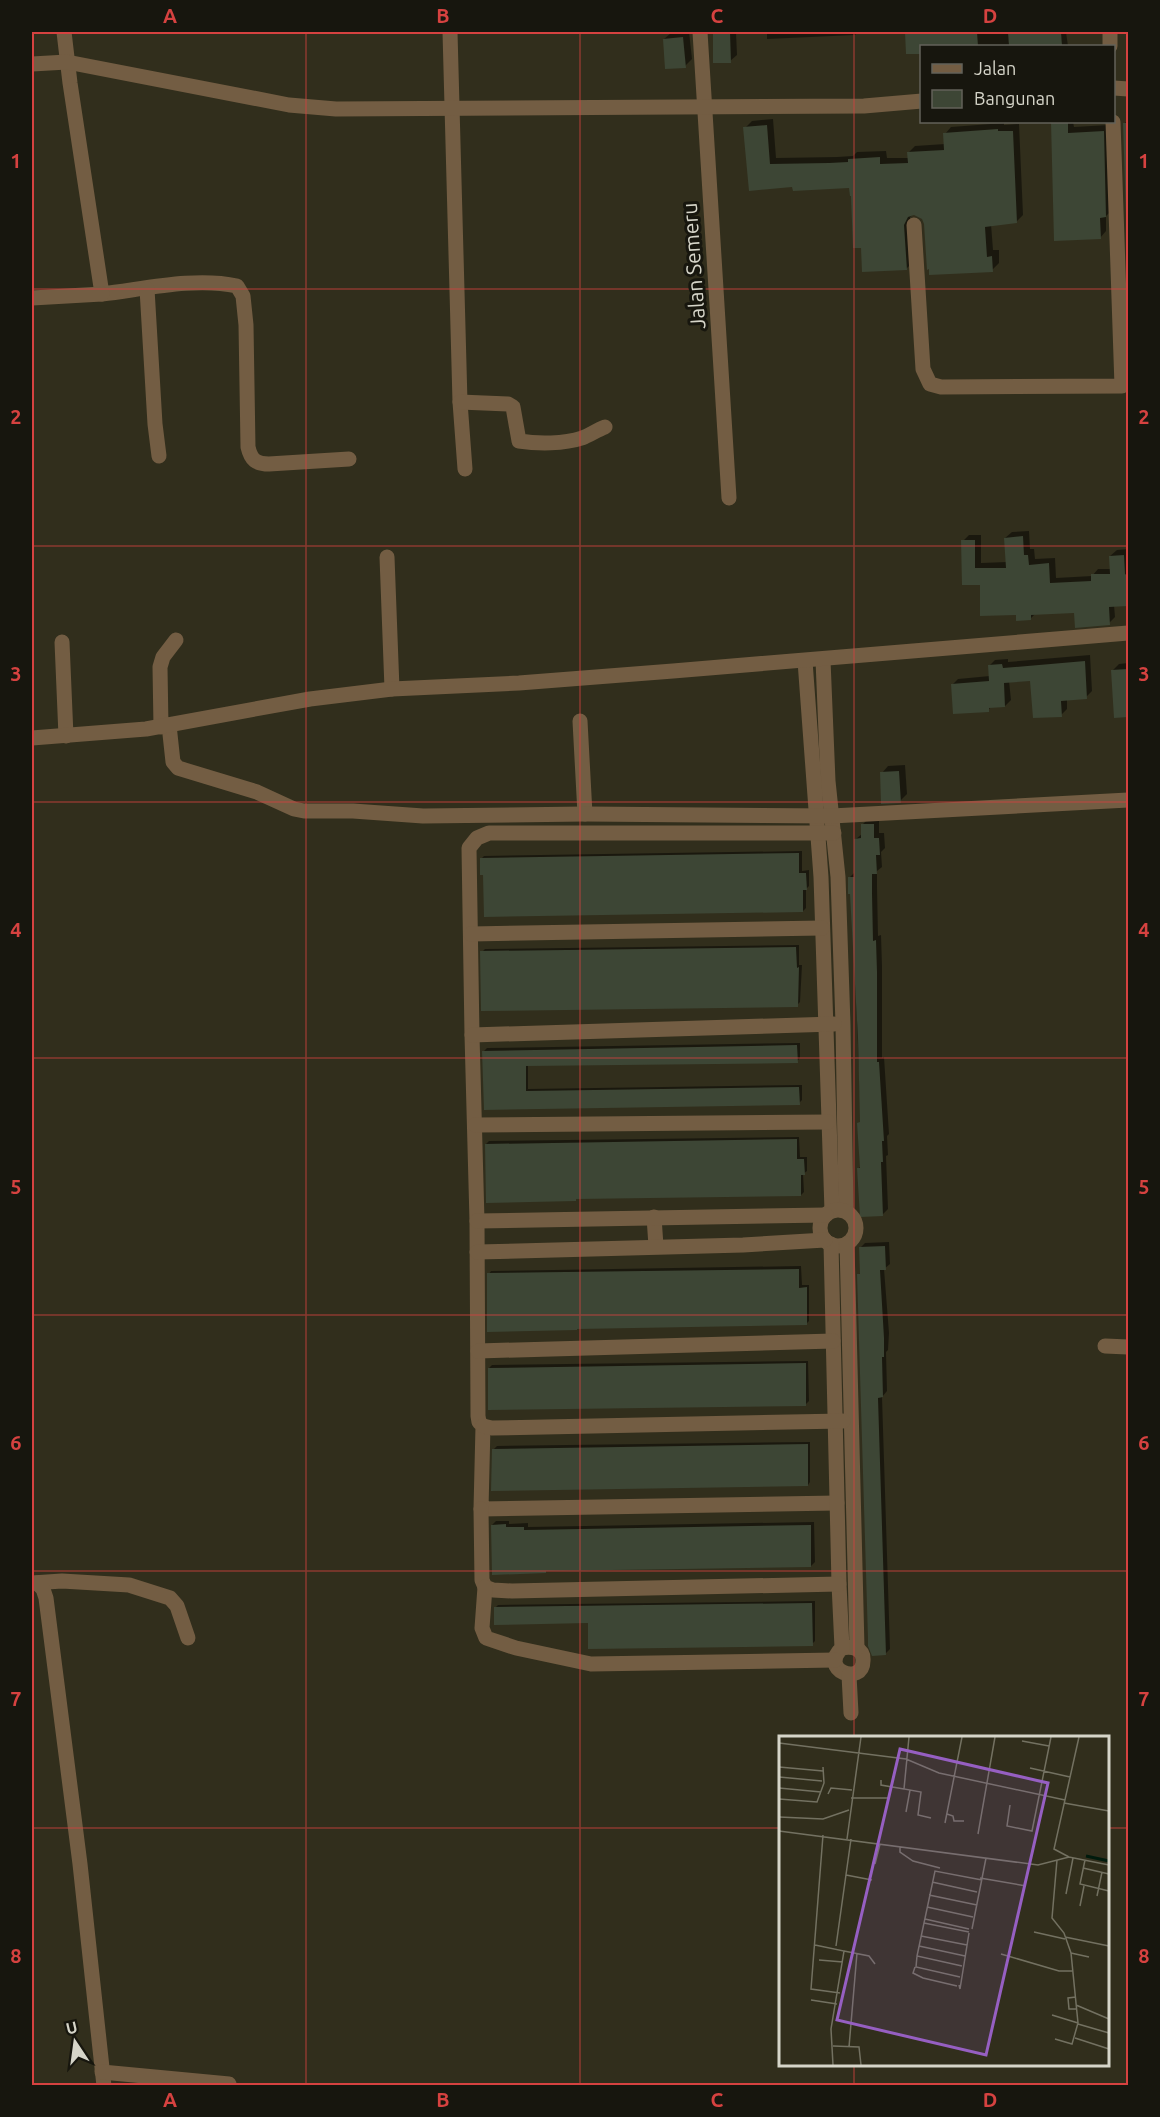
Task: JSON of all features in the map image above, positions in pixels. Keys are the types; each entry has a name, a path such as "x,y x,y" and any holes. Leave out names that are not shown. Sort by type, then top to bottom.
{"street":[{"path":"64,32 102,294"},
{"path":"450,32 460,402 465,469"},
{"name":"Jalan Semeru","path":"700,32 729,498"},
{"path":"32,64 69,72 289,105 451,117 704,116 920,101"},
{"path":"914,225 923,369 930,384 941,387 1125,386 1113,123"},
{"path":"32,298 220,283 237,286 243,296 246,325 248,447 251,457 258,464 350,459"},
{"path":"147,289 159,456"},
{"path":"460,402 508,404 513,407 519,441 558,442 581,438 605,428"},
{"path":"387,557 392,689"},
{"path":"32,738 165,726 310,699 392,689 519,683 823,660 1128,633"},
{"path":"176,640 163,657 160,667 165,726 173,762 178,768 257,792 304,811 353,811 423,816 585,814 832,816 1128,800"},
{"path":"62,642 66,735"},
{"path":"823,660 826,708 821,781 815,816 821,878 828,1122 834,1212"},
{"path":"805,661 809,709 821,781 832,816 838,877 843,1024 834,1212 820,1228 828,1242 833,1341 839,1584 845,1652"},
{"path":"809,709 826,708"},
{"path":"580,721 585,814"},
{"path":"834,833 489,833 477,838 469,848 479,1422 483,1426 481,1509 482,1580 485,1587 482,1628 486,1638 591,1664 845,1652 861,1653 863,1661 861,1668 849,1675 837,1667 845,1652 852,1421 847,1244"},
{"path":"471,934 822,928"},
{"path":"472,1035 843,1024"},
{"path":"475,1125 828,1122"},
{"path":"477,1221 834,1212 852,1216 856,1223 853,1239 847,1244 828,1242 477,1252"},
{"path":"654,1217 656,1246"},
{"path":"478,1351 833,1341"},
{"path":"1106,1346 1128,1347"},
{"path":"483,1426 852,1421"},
{"path":"481,1509 837,1503"},
{"path":"34,1583 62,1581 129,1586 163,1596 177,1606 188,1638"},
{"path":"34,1583 43,1589 46,1598 80,1864 103,2079 229,2084"},
{"path":"485,1587 512,1591 839,1584"},
{"path":"849,1675 851,1713"}],"building":[{"path":"713,32 730,32 731,63 713,63"},
{"path":"905,32 977,32 978,45 920,45 920,54 906,54"},
{"path":"1008,32 1061,32 1062,45 1009,45"},
{"path":"683,37 686,68 665,69 663,39"},
{"path":"1051,123 1068,123 1068,133 1104,131 1106,217 1100,218 1101,239 1054,241"},
{"path":"1123,123 1128,123 1128,216 1126,216"},
{"path":"767,125 770,164 848,162 848,159 880,157 880,164 908,163 907,152 944,150 943,133 998,129 998,131 1013,131 1017,223 985,227 987,257 992,256 993,272 929,275 924,224 922,219 914,215 908,217 904,225 907,270 862,272 861,248 853,248 849,188 793,191 792,187 749,191 743,127"},
{"path":"1023,536 1024,555 1028,555 1029,565 1049,563 1050,583 1091,581 1091,574 1110,574 1109,556 1124,555 1125,574 1128,576 1128,606 1109,607 1110,625 1075,628 1074,613 1031,615 1031,620 1016,621 1016,615 980,616 980,585 962,585 961,540 975,540 975,568 1006,568 1004,538"},
{"path":"1085,661 1087,699 1061,701 1062,717 1033,718 1030,681 1004,683 1005,707 989,708 989,712 953,714 951,684 989,681 988,665 1002,664 1003,668"},
{"path":"1128,669 1128,717 1114,718 1111,670"},
{"path":"899,771 901,803 881,804 880,772"},
{"path":"861,824 874,824 874,838 879,838 880,855 876,855 877,874 872,874 872,893 873,941 876,940 877,972 877,1062 879,1062 884,1141 882,1141 883,1162 881,1162 883,1216 860,1217 857,1168 860,1168 857,1123 860,1122 858,1038 848,877 854,877 854,839 861,838"},
{"path":"799,853 799,873 806,873 807,890 803,890 803,912 484,917 483,875 480,875 480,858"},
{"path":"796,947 797,968 799,967 798,1007 481,1011 480,951"},
{"path":"797,1045 798,1063 526,1066 526,1091 799,1087 800,1105 484,1110 482,1051"},
{"path":"797,1139 797,1159 804,1159 805,1175 801,1175 801,1196 576,1199 576,1201 486,1203 485,1144"},
{"path":"885,1246 886,1270 880,1270 884,1338 883,1397 878,1398 886,1655 872,1656 868,1646 857,1274 860,1274 859,1247"},
{"path":"799,1269 799,1288 807,1287 807,1325 487,1332 487,1273"},
{"path":"806,1363 806,1406 488,1410 488,1368"},
{"path":"808,1444 808,1486 491,1491 492,1449"},
{"path":"506,1524 506,1527 524,1527 524,1530 811,1525 811,1567 546,1571 546,1573 492,1575 491,1525"},
{"path":"812,1603 813,1646 588,1649 588,1623 494,1625 494,1607"}]}
